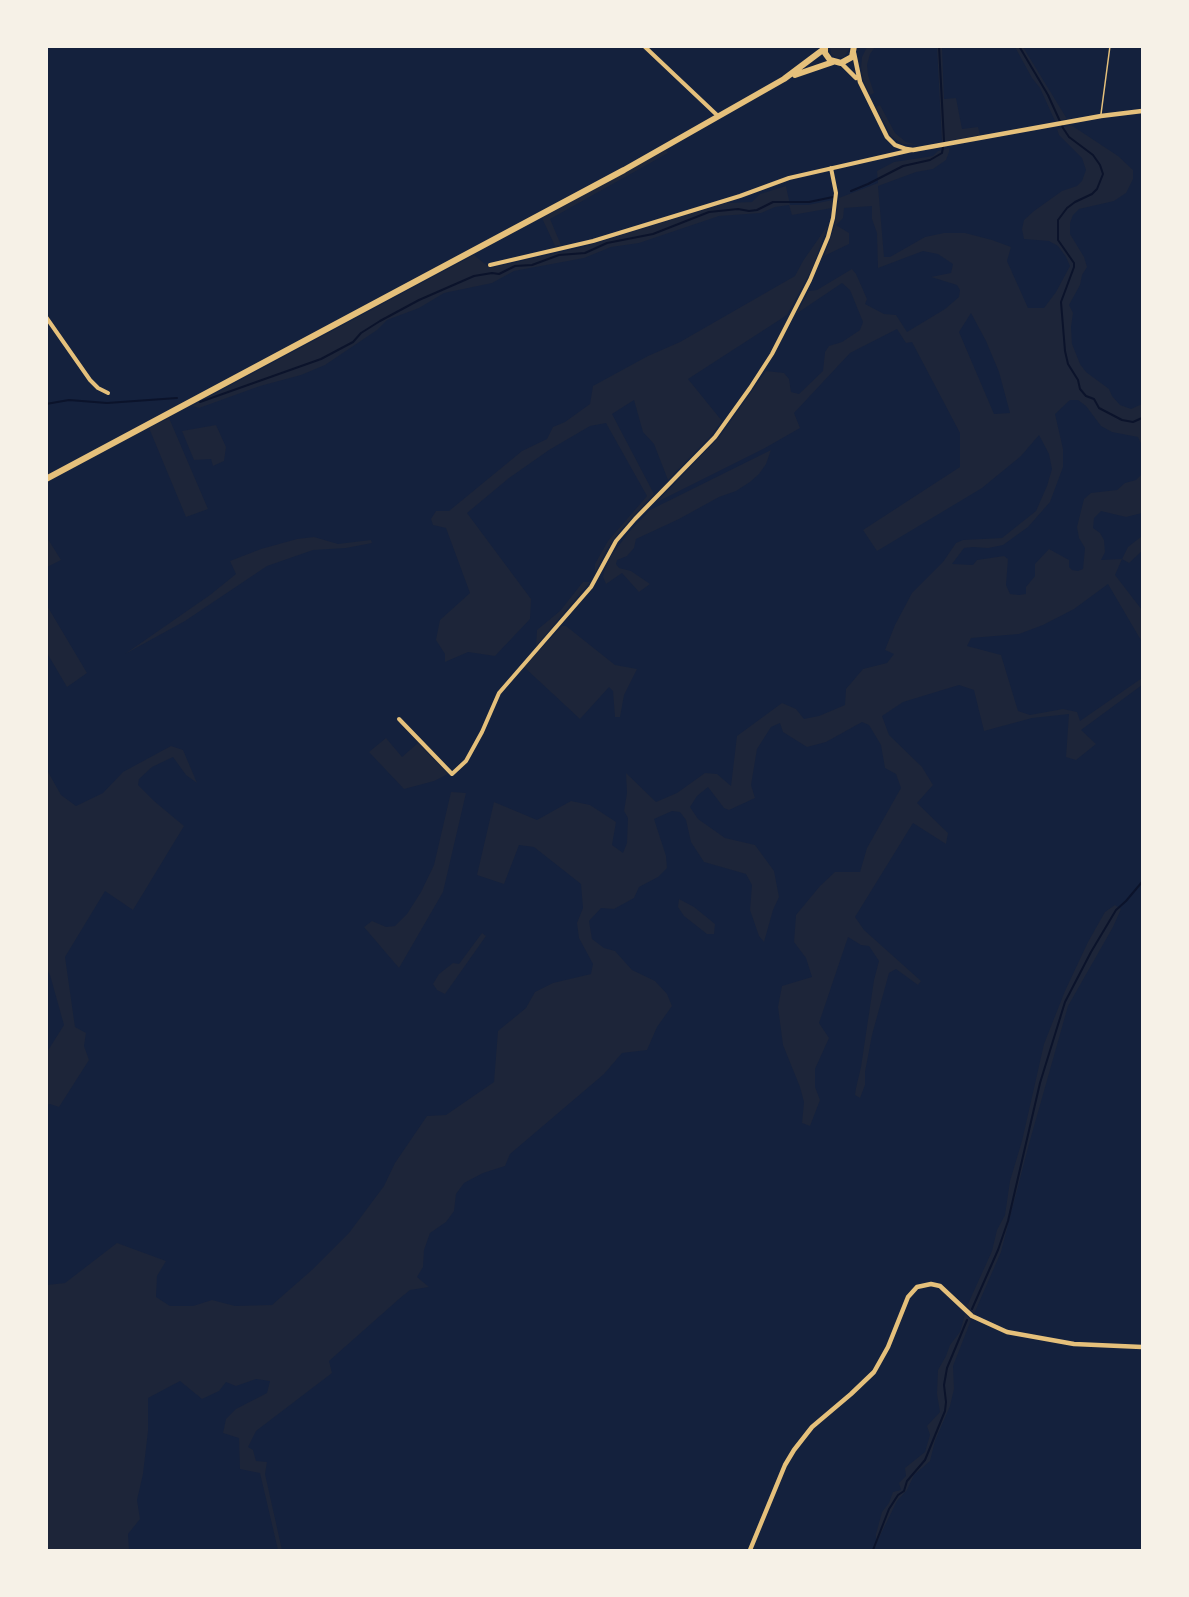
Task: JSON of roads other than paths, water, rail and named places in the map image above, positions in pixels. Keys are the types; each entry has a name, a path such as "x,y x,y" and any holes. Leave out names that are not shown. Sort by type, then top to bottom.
{"main road":[{"path":"46,479 614,175 784,79 825,48 827,57 833,62"},
{"path":"784,79 814,67 849,60 855,49"}],"street":[{"path":"644,46 718,117"},
{"path":"855,49 860,82"},
{"path":"841,63 860,82 890,141 899,147 914,150"},
{"path":"490,265 593,241 740,196 789,178 831,168 914,150 1101,116 1143,111"},
{"path":"399,719 452,774 466,761 482,732 498,693 591,587 616,542 628,527 715,437 772,354 810,280 828,237 836,200 831,168"},
{"path":"46,317 90,380 98,388 108,393"},
{"path":"750,1551 777,1484 794,1450 812,1427 874,1372 888,1347 908,1297 917,1287 924,1284 940,1286 972,1316 1007,1332 1074,1344 1143,1347"}],"lane":[{"path":"1101,116 1110,46"}],"waterway":[{"path":"851,191 903,166 930,160 942,153 944,141 939,46"},
{"path":"1019,46 1048,95 1063,128 1069,137 1093,155 1103,174 1097,189 1067,208 1058,220 1058,240 1074,263 1061,302 1068,364 1078,380 1080,389 1086,396 1094,399 1099,408 1122,420 1133,422 1142,418"},
{"path":"200,402 321,359 353,342 361,333 380,321 419,300 474,276 499,274 515,266 532,265 559,255 585,253 607,243 653,234 709,212 738,209 749,211 757,210 773,202 809,202 833,197"},
{"path":"46,404 69,400 107,403 177,398"},
{"path":"972,1309 1008,1221 1040,1083 1065,1002 1116,910 1142,882"},
{"path":"873,1550 889,1509 898,1495 904,1491 907,1481 925,1460 945,1411 944,1385 947,1368 967,1320"}]}
